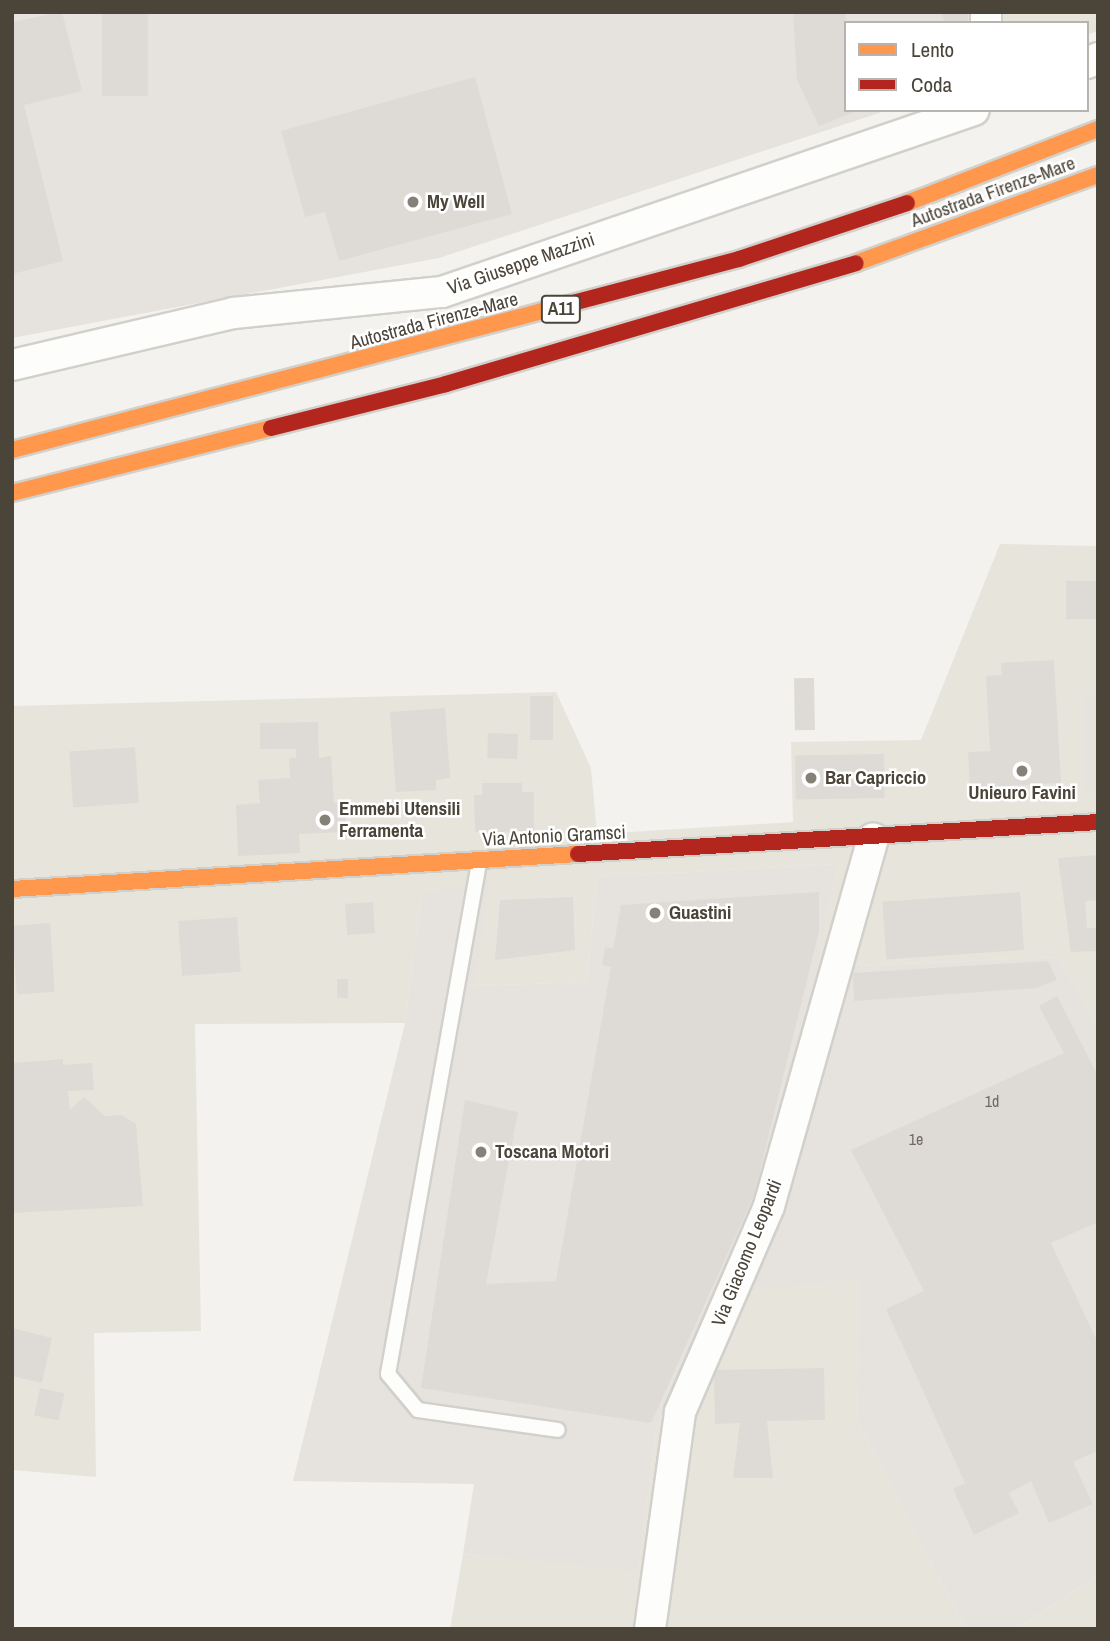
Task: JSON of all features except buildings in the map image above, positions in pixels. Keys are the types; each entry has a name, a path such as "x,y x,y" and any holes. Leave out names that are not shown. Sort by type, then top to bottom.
{"main road":[{"name":"Autostrada Firenze-Mare","path":"12,450 739,259 1098,129"},
{"name":"Autostrada Firenze-Mare","path":"12,493 446,384 747,299 989,220 1098,175"},
{"name":"Via Antonio Gramsci","path":"12,889 873,838 1098,822"}],"street":[{"name":"Via Giuseppe Mazzini","path":"12,365 234,313 442,292 968,112"},
{"name":"Via Giacomo Leopardi","path":"650,1629 680,1412 769,1206 873,838"}],"lane":[{"path":"479,862 388,1374 418,1410 558,1430"}],"shaded area":[{"path":"12,12 973,12 974,21 844,21 844,112 882,112 439,258 12,338"},
{"path":"973,12 1098,12 1098,31 1089,34 1089,21 974,21"},
{"path":"1000,544 1098,546 1098,1027 1058,957 814,968 838,864 597,877 587,982 473,986 422,894 405,1023 195,1024 201,1331 94,1333 96,1477 12,1470 12,706 556,692 591,768 597,834 793,822 791,742 921,740"},
{"path":"1084,695 1098,695 1098,793 1084,793"},
{"path":"838,864 815,968 1058,957 1098,1027 1098,1575 1016,1629 966,1629 857,1421 860,1279 716,1294 656,1429 638,1571 463,1554 474,1484 293,1481 405,1023 422,894 489,882 474,986 587,982 597,877"},
{"path":"861,1279 857,1421 966,1629 450,1629 463,1554 638,1570 656,1429 716,1293"},
{"path":"1098,1575 1098,1629 1016,1629"}],"traffic: slow":[{"path":"907,203 1098,129"},
{"path":"856,263 1098,175"},
{"path":"12,450 550,309"},
{"path":"12,493 271,428"},
{"path":"12,889 578,854"}],"traffic: jam":[{"path":"550,309 739,259 907,203"},
{"path":"271,428 446,384 856,263"},
{"path":"578,854 1098,822"}],"place":[{"name":"My Well","path":"413,202"},
{"name":"Unieuro Favini","path":"1022,771"},
{"name":"Bar Capriccio","path":"811,778"},
{"name":"Emmebi Utensili Ferramenta","path":"325,820"},
{"name":"Guastini","path":"655,913"},
{"name":"Toscana Motori","path":"481,1152"}]}
